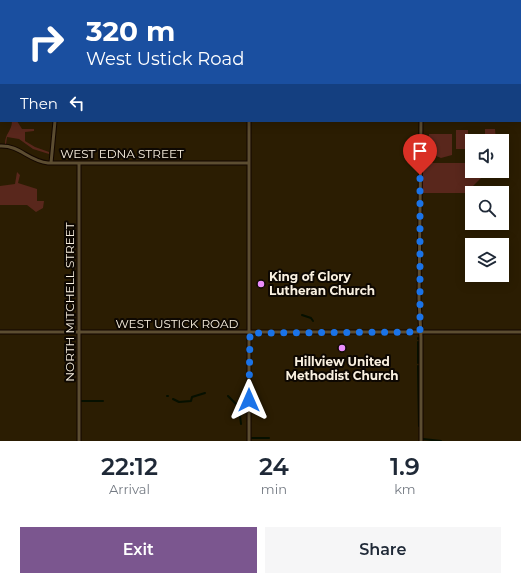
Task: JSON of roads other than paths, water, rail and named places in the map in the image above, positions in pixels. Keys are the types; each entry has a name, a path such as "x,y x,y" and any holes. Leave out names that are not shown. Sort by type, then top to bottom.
{"main road":[{"path":"51,163 55,122"},
{"path":"249,122 249,441"},
{"path":"421,122 419,194 421,441"},
{"name":"WEST EDNA STREET","path":"0,146 13,147 33,160 51,163 249,163"},
{"name":"NORTH MITCHELL STREET","path":"79,163 79,441"},
{"name":"WEST USTICK ROAD","path":"0,332 521,332"}],"waterway":[{"path":"302,315 311,318 313,321"},
{"path":"418,342 418,363"},
{"path":"418,366 419,426"},
{"path":"173,399 179,402 191,401 192,397 205,393"},
{"path":"228,396 239,407 241,424"},
{"path":"82,401 103,401"},
{"path":"252,438 269,438"},
{"path":"423,439 441,441"}],"place":[{"name":"King of Glory Lutheran Church","path":"261,284"},
{"name":"Hillview United Methodist Church","path":"342,348"}]}
